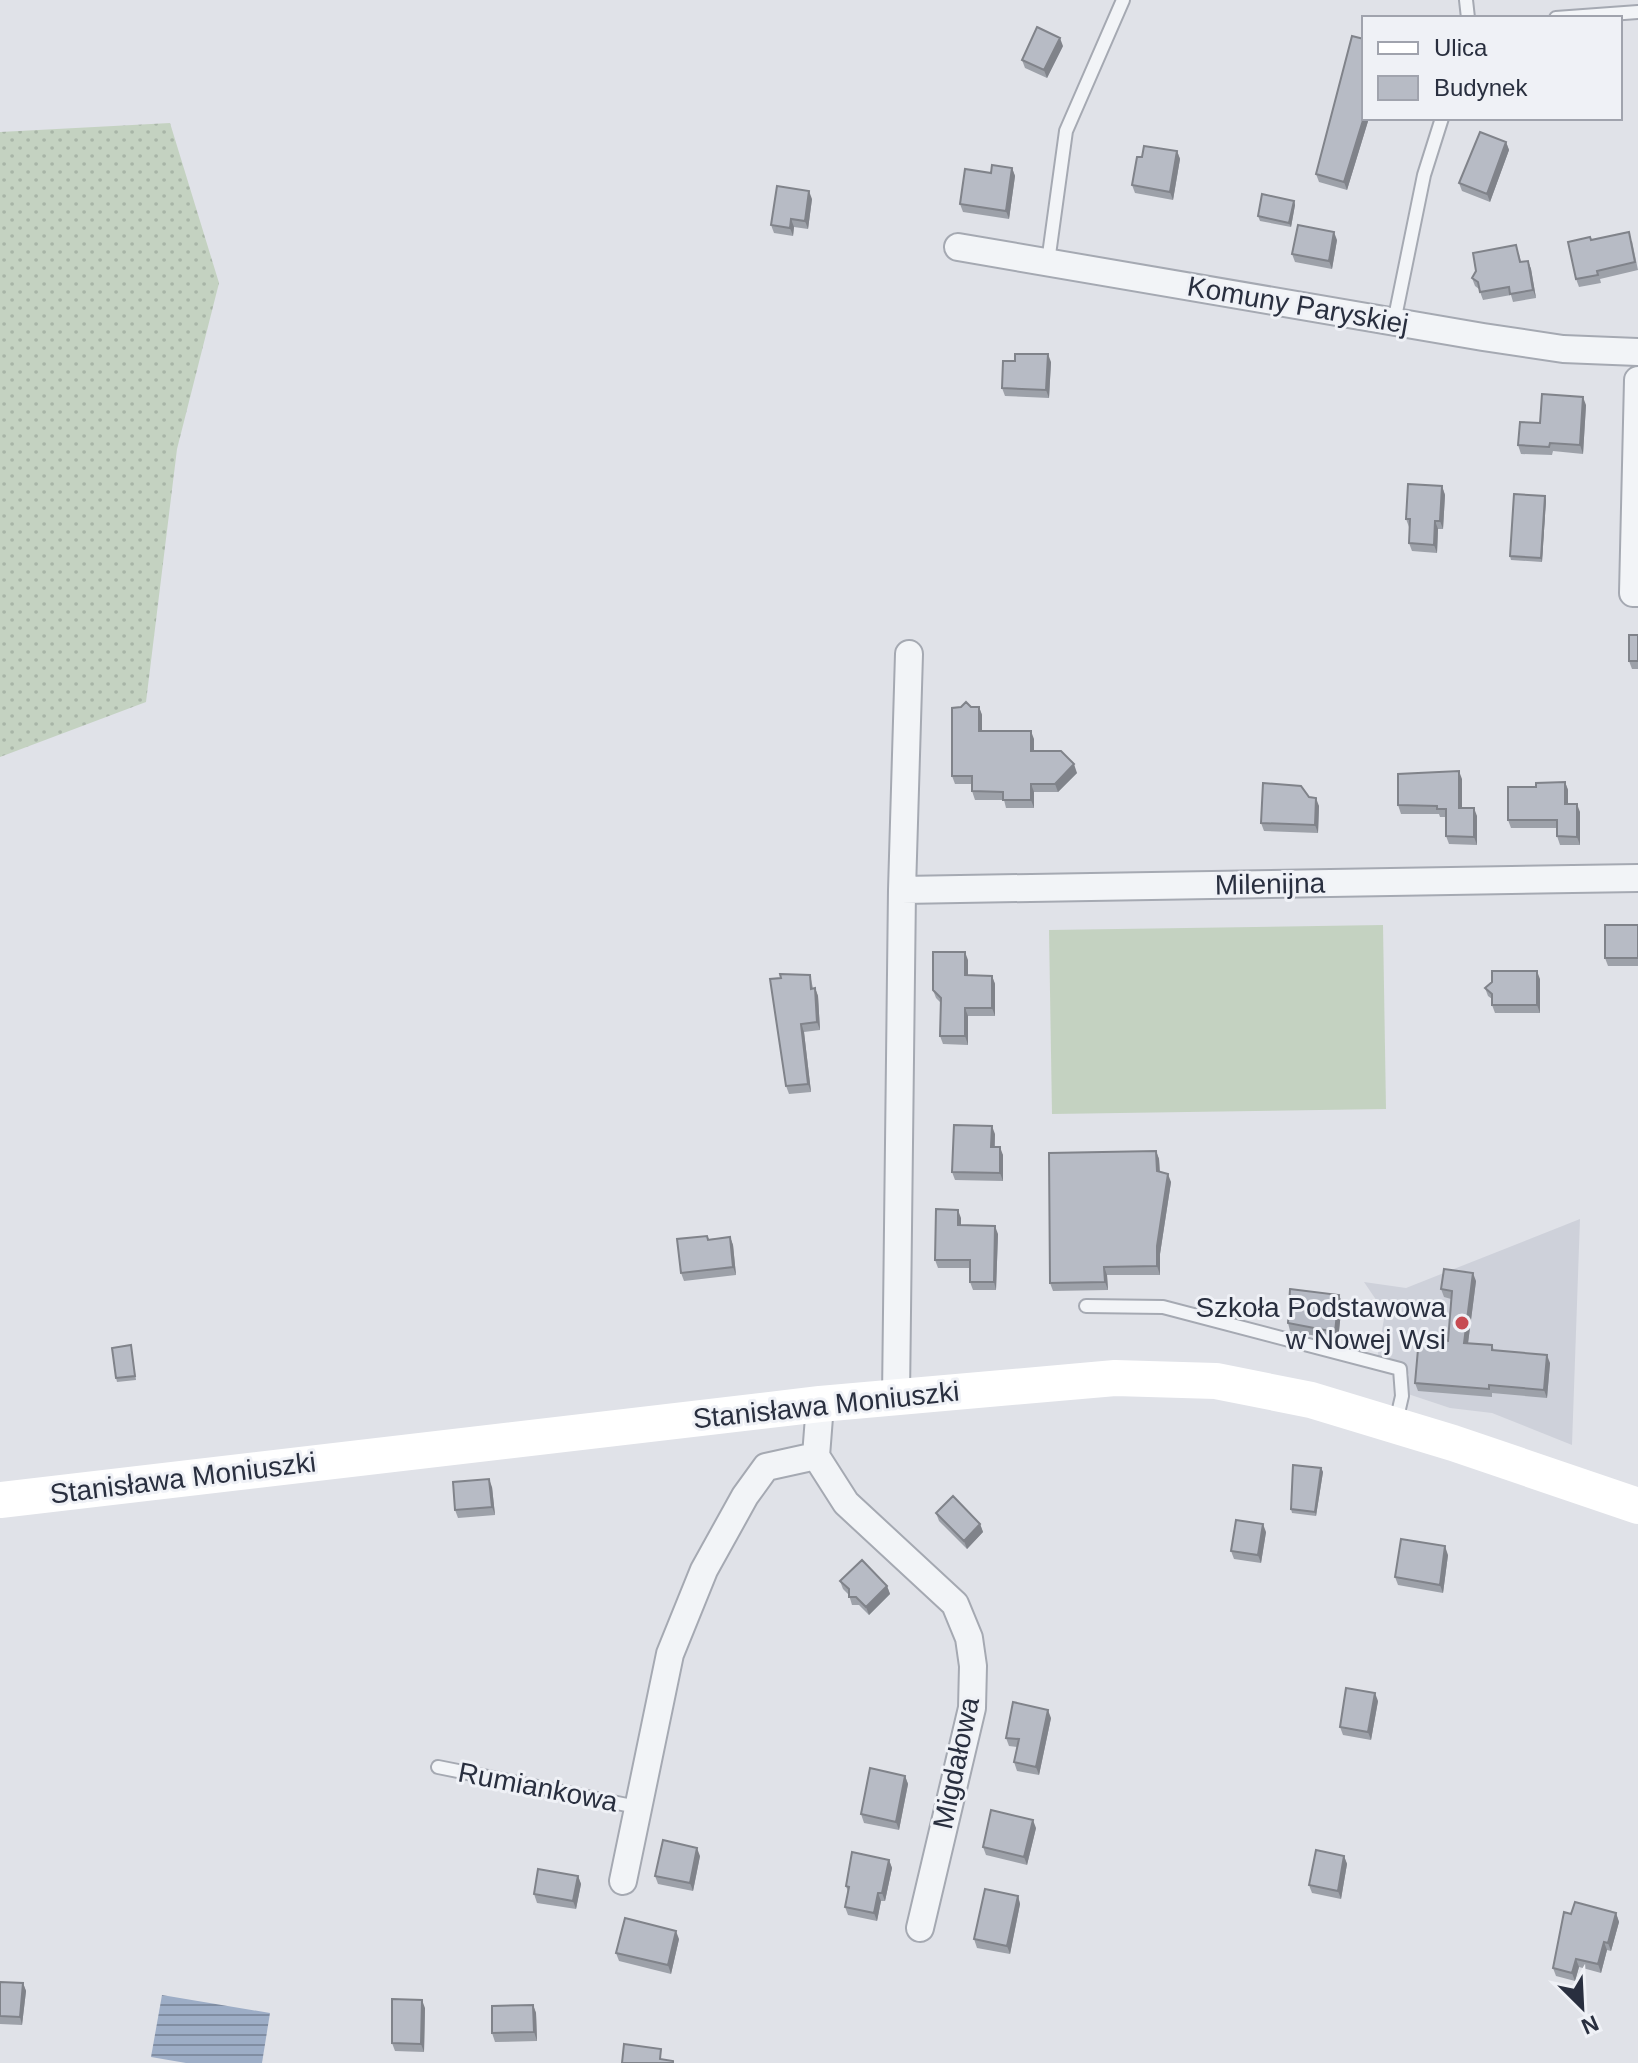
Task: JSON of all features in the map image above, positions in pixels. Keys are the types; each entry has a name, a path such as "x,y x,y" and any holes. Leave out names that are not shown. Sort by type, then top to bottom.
{"main road":[{"name":"Stanisława Moniuszki","path":"0,1500 820,1404 1115,1378 1216,1381 1311,1400 1638,1506"}],"street":[{"name":"Komuny Paryskiej","path":"958,247 1563,349 1638,352"},
{"path":"1638,380 1633,593 1638,593"},
{"path":"896,1397 902,890 909,654"},
{"name":"Milenijna","path":"902,890 1638,878"},
{"path":"816,1456 820,1404"},
{"name":"Migdałowa","path":"816,1456 846,1503 955,1604 969,1638 973,1666 972,1708 920,1928"},
{"name":"Rumiankowa","path":"623,1881 670,1654 704,1570 745,1496 766,1467 816,1456"}],"lane":[{"path":"1048,262 1066,131 1123,0"},
{"path":"1583,16 1638,12"},
{"path":"1394,322 1424,175 1441,120"},
{"path":"1086,1306 1163,1307 1400,1369 1402,1396 1395,1425"},
{"name":"Rumiankowa","path":"438,1767 637,1807"}],"shaded area":[{"path":"1580,1219 1572,1445 1492,1413 1450,1408 1405,1393 1409,1374 1377,1359 1385,1313 1364,1282 1406,1288"}],"green space":[{"path":"170,123 219,283 177,449 146,702 0,757 0,132"},
{"path":"1383,925 1386,1109 1052,1114 1049,930"}],"water":[{"path":"162,1995 270,2013 262,2063 186,2063 151,2057"}],"building":[{"path":"1037,27 1060,38 1044,70 1022,60"},
{"path":"1352,36 1362,38 1363,120 1344,182 1316,174"},
{"path":"1480,132 1506,142 1487,194 1459,183"},
{"path":"1144,146 1177,151 1170,192 1132,185 1137,157 1142,157"},
{"path":"992,165 1012,168 1006,211 960,204 965,169 991,173"},
{"path":"777,186 809,191 805,221 791,219 790,228 771,225"},
{"path":"1262,194 1294,201 1289,223 1258,216"},
{"path":"1298,225 1334,232 1329,261 1292,254"},
{"path":"1629,232 1635,262 1576,279 1568,242"},
{"path":"1516,245 1520,262 1528,261 1533,290 1510,294 1509,287 1480,292 1478,282 1472,278 1476,271 1473,253"},
{"path":"1015,354 1048,354 1046,390 1002,388 1003,361 1015,361"},
{"path":"1542,394 1583,397 1580,445 1518,445 1520,422 1540,423"},
{"path":"1408,484 1442,486 1440,521 1435,521 1434,545 1409,543 1410,519 1406,519"},
{"path":"1514,494 1545,496 1541,558 1510,556"},
{"path":"1629,635 1638,635 1638,661 1629,661"},
{"path":"966,702 971,707 979,707 979,731 1031,731 1031,751 1061,751 1074,764 1055,784 1031,784 1031,800 1003,800 1003,792 972,791 972,776 952,776 952,708 961,707"},
{"path":"1459,771 1459,808 1474,808 1474,837 1446,836 1446,809 1398,805 1398,774"},
{"path":"1565,782 1565,804 1577,804 1577,837 1557,836 1557,820 1508,820 1508,787 1536,787 1536,783"},
{"path":"1263,783 1301,786 1309,797 1316,798 1315,825 1261,823"},
{"path":"1605,925 1638,925 1638,958 1605,958"},
{"path":"933,952 965,952 965,975 992,976 992,1008 965,1008 965,1036 940,1036 941,998 933,990"},
{"path":"1492,971 1537,971 1537,1005 1492,1005 1492,994 1485,988 1492,982"},
{"path":"780,974 810,975 811,989 815,988 817,1022 801,1024 808,1084 786,1086 770,979 781,978"},
{"path":"954,1125 992,1126 991,1147 1000,1147 1000,1173 952,1172"},
{"path":"1156,1151 1157,1171 1168,1174 1157,1266 1104,1267 1105,1282 1050,1283 1049,1153"},
{"path":"936,1209 958,1210 958,1225 995,1226 994,1282 970,1282 970,1260 935,1260"},
{"path":"707,1236 708,1240 730,1237 733,1267 681,1273 677,1239"},
{"name":"Szkoła Podstawowa w Nowej Wsi","path":"1444,1269 1473,1273 1464,1343 1492,1345 1492,1350 1547,1355 1544,1390 1415,1383 1419,1338 1448,1341 1452,1291 1441,1289"},
{"path":"1290,1289 1339,1295 1335,1332 1288,1323"},
{"path":"131,1345 135,1376 116,1378 112,1348"},
{"path":"1293,1465 1321,1468 1315,1512 1291,1509"},
{"path":"489,1479 492,1507 455,1510 453,1482"},
{"path":"953,1496 980,1524 964,1541 936,1513"},
{"path":"1236,1520 1263,1524 1258,1555 1231,1551"},
{"path":"1401,1539 1445,1546 1440,1585 1395,1577"},
{"path":"862,1560 887,1586 866,1607 856,1597 849,1597 849,1589 840,1581"},
{"path":"1346,1688 1375,1693 1368,1732 1340,1727"},
{"path":"1013,1702 1048,1710 1036,1767 1014,1762 1019,1739 1006,1738"},
{"path":"870,1768 905,1776 896,1822 861,1814"},
{"path":"991,1810 1033,1820 1024,1857 983,1847"},
{"path":"663,1840 697,1848 690,1883 655,1876"},
{"path":"1316,1850 1344,1856 1338,1891 1309,1885"},
{"path":"852,1852 889,1860 874,1913 845,1907"},
{"path":"538,1869 578,1876 573,1901 534,1894"},
{"path":"985,1889 1018,1896 1007,1946 974,1939"},
{"path":"1575,1902 1616,1913 1608,1943 1604,1942 1598,1964 1576,1959 1572,1973 1553,1968 1564,1912 1571,1914"},
{"path":"625,1918 676,1931 668,1965 616,1953"},
{"path":"0,1982 23,1983 20,2017 0,2016"},
{"path":"392,1999 422,2000 421,2044 392,2043"},
{"path":"533,2005 534,2032 492,2033 492,2006"},
{"path":"624,2044 661,2049 660,2059 673,2063 622,2063"}],"place":[{"name":"Szkoła Podstawowa w Nowej Wsi","path":"1462,1323"}]}
